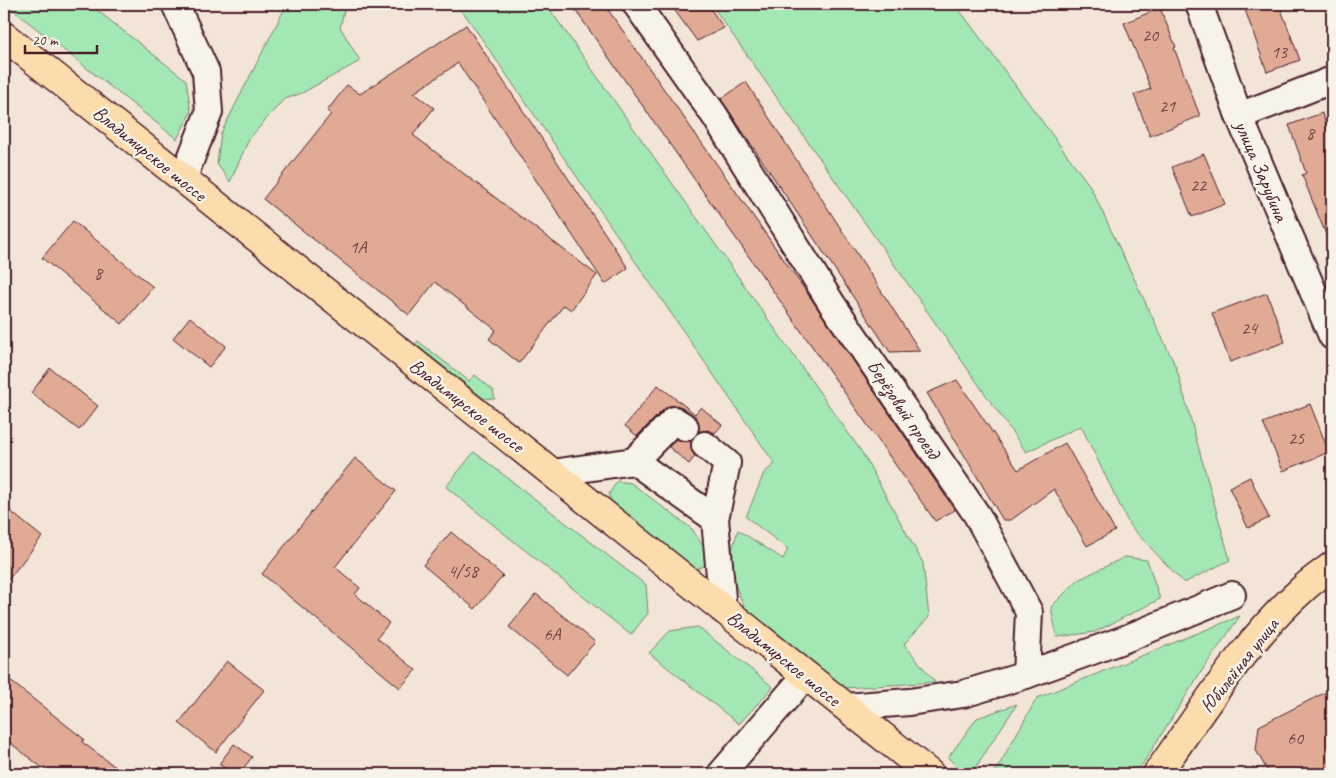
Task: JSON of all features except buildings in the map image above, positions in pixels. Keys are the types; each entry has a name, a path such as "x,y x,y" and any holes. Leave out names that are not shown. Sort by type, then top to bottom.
{"main road":[{"name":"Владимирское шоссе","path":"4,36 930,774"},
{"name":"Юбилейная улица","path":"1157,774 1237,661 1280,612 1305,587 1332,566"}],"street":[{"path":"175,4 206,72 209,112 183,179"},
{"name":"Берёзовый проезд","path":"636,4 715,116 832,304 977,515 1029,612 1026,675"},
{"name":"улица Зарубина","path":"1199,4 1239,116 1332,336"},
{"path":"1239,116 1332,80"},
{"path":"552,473 634,461 674,420 685,427"},
{"path":"705,445 727,463 715,519 724,610"},
{"path":"634,461 715,519"},
{"path":"846,707 909,702 963,694 1026,675 1125,639 1232,595"},
{"path":"721,774 806,676"}],"green space":[{"path":"12,4 89,4 186,80 191,112 177,139 9,7"},
{"path":"287,4 350,4 345,7 340,27 360,61 302,93 283,100 249,139 230,182 217,164 221,133"},
{"path":"454,4 546,4 863,454 923,563 929,617 904,644 935,682 844,688 747,613 727,566 738,530 783,559 788,549 746,517 764,473 775,464 466,16"},
{"path":"711,4 955,4 1090,186 1176,367 1230,560 1184,583 1130,526 1081,426 1026,452"},
{"path":"418,341 469,381 475,375 493,390 495,399 483,398 415,344"},
{"path":"474,452 646,585 648,613 631,635 446,487"},
{"path":"617,481 631,483 692,529 706,551 706,565 696,569 611,504 609,494"},
{"path":"1125,557 1147,560 1160,599 1095,632 1057,637 1051,607 1078,580"},
{"path":"1240,616 1201,672 1142,765 1132,774 994,774 1037,698"},
{"path":"698,627 773,687 739,724 649,653 670,631"},
{"path":"1017,704 971,774 966,774 948,758 977,718"}]}
